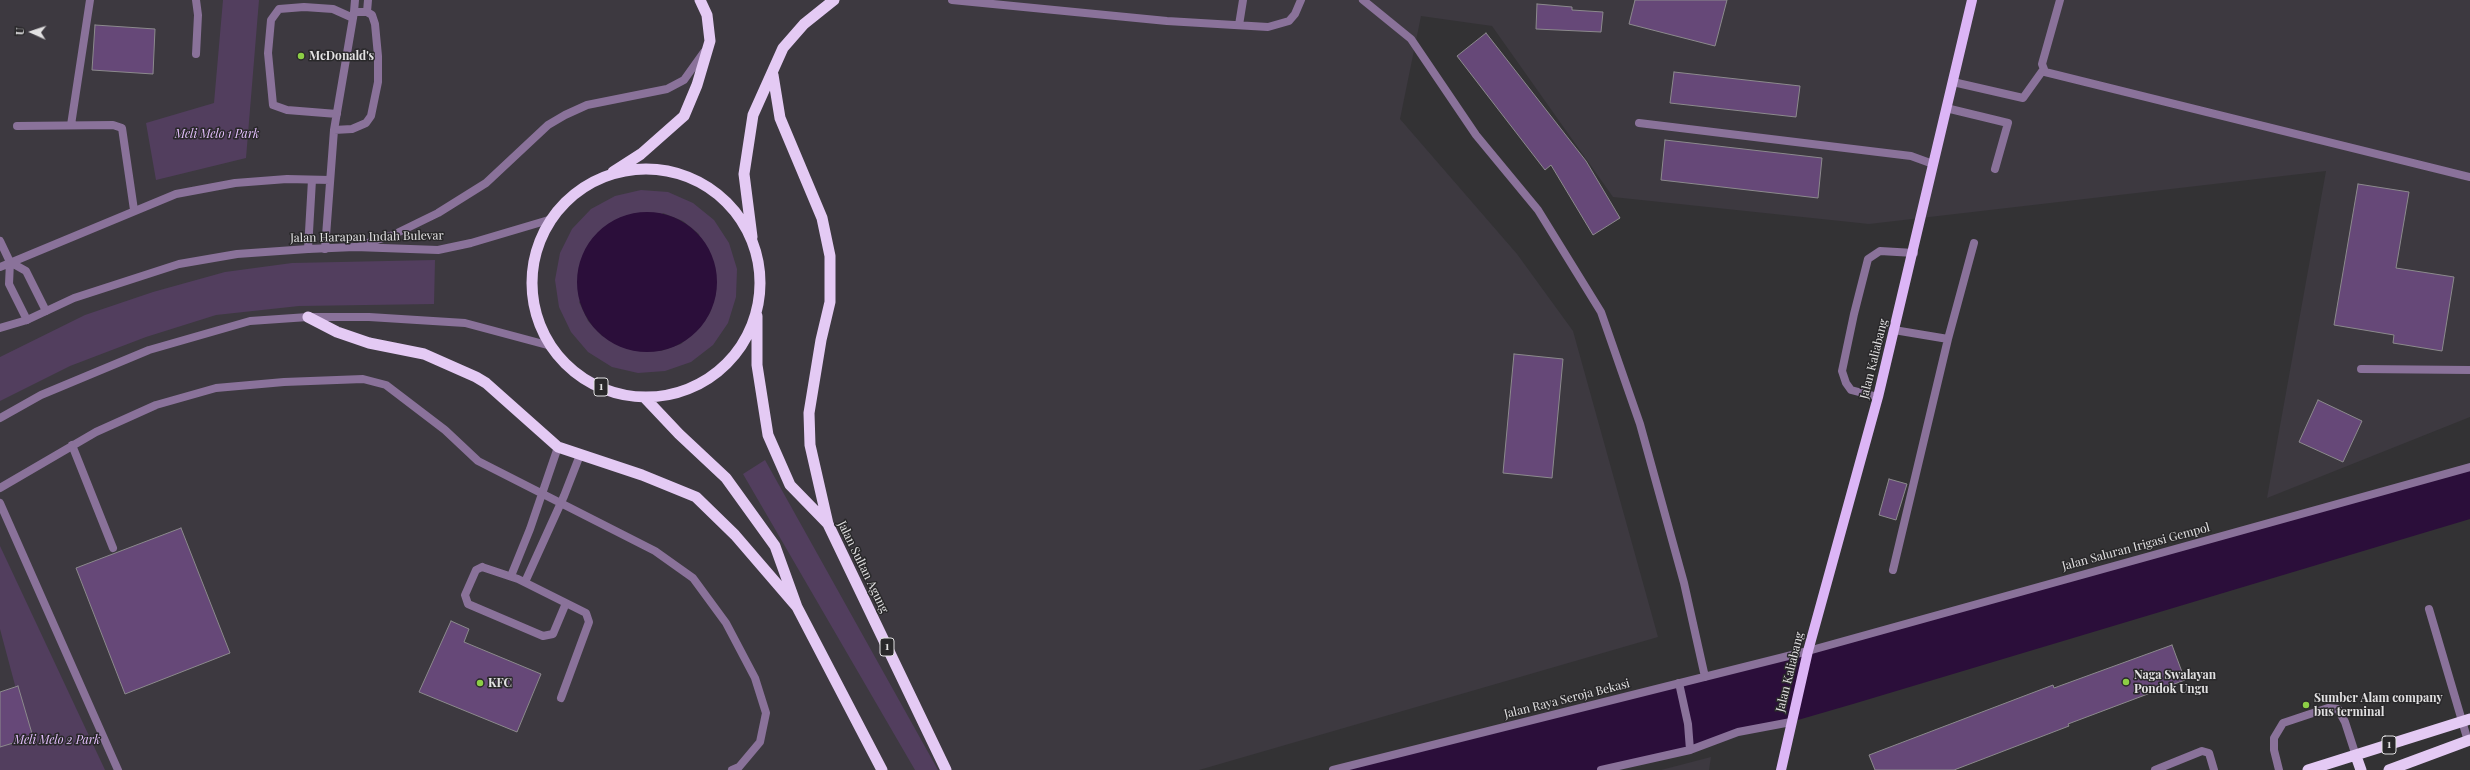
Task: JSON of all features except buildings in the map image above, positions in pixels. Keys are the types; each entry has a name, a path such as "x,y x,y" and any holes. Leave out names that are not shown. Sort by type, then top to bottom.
{"highway":[{"path":"611,174 641,154 684,116 697,86 710,41 707,15 700,0"},
{"path":"753,244 744,174 753,115 773,75 783,48 804,24 834,0"},
{"path":"773,75 780,118 822,218 830,256 830,302 821,340 809,412 810,446 828,524"},
{"name":"1","path":"649,168 681,173 704,184 734,209 753,244 760,274 757,309 744,342 718,372 684,391 645,398 618,394 592,384 569,368 551,346 537,316 532,282 537,249 552,219 578,191 611,174 649,168"},
{"name":"Jalan Sultan Agung","path":"757,309 757,366 768,435 790,485 828,524 946,770"},
{"path":"308,317 337,332 369,343 424,354 476,377 486,383 558,447 642,475 696,497 735,535 797,607"},
{"path":"645,398 679,434 726,478 774,546 797,607 882,770"},
{"name":"1","path":"2308,770 2467,720"},
{"name":"1","path":"2390,770 2469,741"},
{"path":"2356,756 2360,770"}],"main road":[{"name":"Jalan Kaliabang","path":"1782,770 1804,665 1878,397 1914,253 1933,164 1972,0"}],"street":[{"path":"71,125 90,0"},
{"path":"196,0 198,15 196,54"},
{"path":"325,249 334,130 355,0"},
{"path":"367,12 368,0"},
{"path":"952,0 1239,25 1279,25 1289,21 1295,14 1301,0"},
{"path":"1239,25 1243,0"},
{"path":"1363,0 1411,39 1476,135 1538,210 1601,312 1642,431 1684,584 1705,677"},
{"path":"1953,82 2023,98 2043,70 2042,64 2060,0"},
{"path":"334,130 352,129 366,123 371,116 378,82 378,56 375,24 372,15 367,12 353,15 333,10 304,7 279,9 271,20 268,53 273,105 287,110 337,114"},
{"path":"354,247 393,235 438,213 486,183 548,125 565,115 587,105 667,89 684,80 710,41"},
{"path":"2043,70 2049,74 2470,177"},
{"path":"1946,108 2008,123 1995,170"},
{"path":"1639,123 1911,156 1933,164"},
{"path":"17,126 113,125 122,128 134,210"},
{"path":"308,250 312,180"},
{"path":"0,267 134,210 176,194 235,183 330,180"},
{"name":"Jalan Harapan Indah Bulevar","path":"0,328 26,320 81,295 179,264 237,254 354,247 438,250 471,243 552,219"},
{"path":"0,241 10,262 9,284 26,320"},
{"path":"1893,570 1948,339 1974,243"},
{"path":"1878,397 1852,390 1842,371 1854,314 1868,259 1880,251 1914,253"},
{"path":"10,262 26,271 46,311"},
{"path":"0,418 41,395 149,350 250,321 308,317 369,317 465,322 551,346"},
{"path":"1894,330 1948,339"},
{"path":"2361,369 2470,370"},
{"path":"0,488 96,432 156,405 216,388 284,382 363,379 386,385 445,430 478,461 655,550 693,578 726,623 755,678 766,713 760,742 739,767 732,770"},
{"path":"72,445 113,548"},
{"path":"511,576 558,447"},
{"path":"525,582 561,502 580,455"},
{"name":"Jalan Saluran Irigasi Gempol","path":"1808,651 2470,466"},
{"path":"0,503 118,770"},
{"path":"561,698 589,622 586,613 525,582 511,576 479,568 465,595 466,601 547,637 553,634 566,603"},
{"path":"2429,609 2467,720 2469,741"},
{"name":"Jalan Raya Seroja Bekasi","path":"1333,770 1680,687 1705,677 1808,651"},
{"path":"1680,687 1688,724 1690,750"},
{"path":"2279,770 2274,750 2274,738 2283,723 2328,708 2338,709 2356,756"},
{"path":"1601,770 1690,750 1738,732 1791,722"},
{"path":"2155,770 2202,751 2209,753 2214,770"}],"shaded area":[{"path":"0,0 2470,0 2470,417 2267,498 2326,171 1869,224 1613,197 1492,26 1421,16 1400,119 1517,254 1573,331 1658,637 1199,770 0,770"},
{"path":"654,212 674,217 697,232 712,255 716,268 716,296 712,309 697,332 674,347 661,351 640,352 620,347 597,332 582,309 578,296 577,275 582,255 597,232 620,217 633,213"},
{"path":"2470,464 2470,519 1853,704 1791,722 1760,727 1690,750 1601,770 1336,770 1808,651"},
{"path":"1711,757 1709,770 1661,770"}],"green space":[{"name":"Meli Melo 1 Park","path":"223,0 259,0 246,158 156,180 146,123 214,103"},
{"path":"641,190 668,192 693,203 714,220 729,243 737,269 736,297 728,323 713,345 691,362 665,371 638,373 612,367 588,352 571,332 559,307 555,280 560,253 572,229 591,209 615,196","holes":["663,213 683,221 699,234 716,293 710,313 697,330 681,344 661,351 602,336 588,321 579,302"]},
{"path":"435,260 434,304 299,306 216,315 146,337 70,366 0,401 0,357 85,315 153,292 225,272 292,263"},
{"path":"765,460 938,770 915,770 743,474"},
{"name":"Meli Melo 2 Park","path":"0,546 105,770 0,770 0,747 28,734 0,629"}],"place":[{"name":"McDonald's","path":"301,56"},
{"name":"Naga Swalayan Pondok Ungu","path":"2126,682"},
{"name":"KFC","path":"480,683"},
{"name":"Sumber Alam company bus terminal","path":"2306,705"}]}
